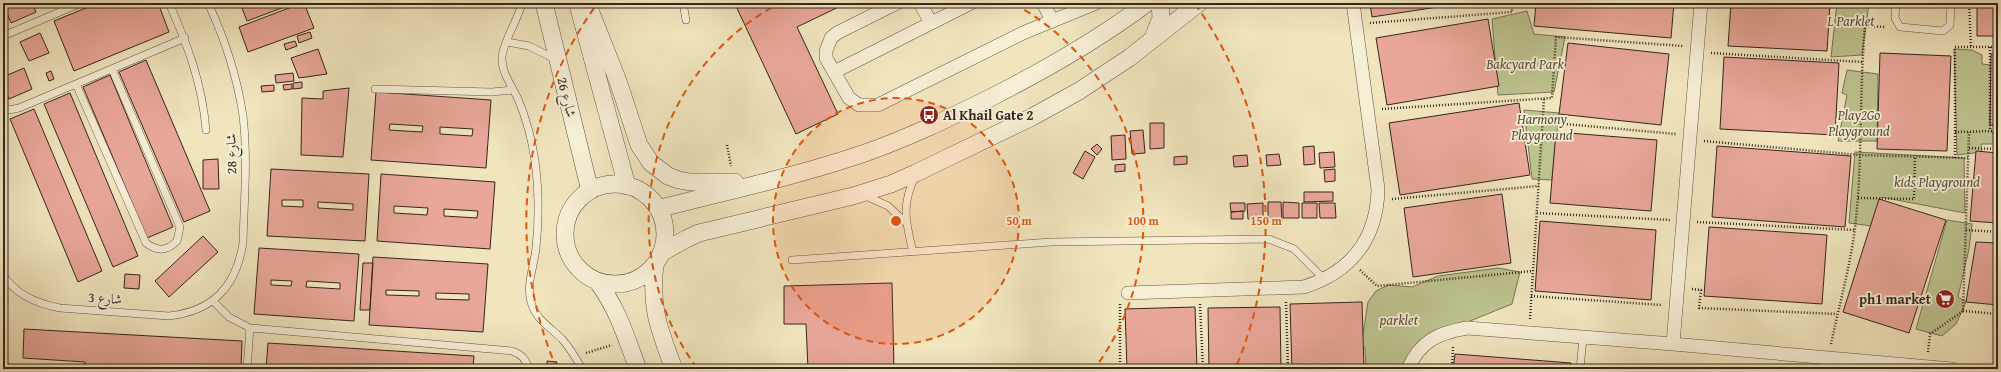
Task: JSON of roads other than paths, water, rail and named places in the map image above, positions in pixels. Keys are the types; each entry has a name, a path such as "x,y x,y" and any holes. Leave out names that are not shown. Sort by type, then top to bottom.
{"street":[{"name":"شارع 26","path":"544,3 590,191"},
{"path":"578,3 627,186"},
{"path":"587,3 618,81 639,145 651,163 668,176 690,182 760,182"},
{"path":"897,3 831,38 826,51 826,58 849,98 854,102 865,106 878,105 1052,20 1096,3"},
{"path":"920,3 931,23"},
{"path":"834,72 971,3"},
{"path":"1043,3 1052,20"},
{"path":"1122,22 1131,3"},
{"path":"658,210 832,163 899,140 932,126 1052,66 1122,22 1147,3"},
{"path":"1152,40 1161,18 1160,3"},
{"path":"674,369 661,336 654,307 652,290 658,259 664,241 664,225 658,210 645,195 627,186 608,185 590,191 577,201 569,215 565,236 566,247 573,262 583,273 597,281 610,284 628,282 646,273 658,259 686,238 700,233 861,194 891,184 1032,117 1079,91 1128,58 1199,3"},
{"path":"1128,294 1286,289 1304,286 1324,279 1338,271 1350,261 1361,248 1370,233 1375,217 1378,189 1353,3"},
{"path":"1673,344 1701,3"},
{"path":"597,281 611,300 620,318 638,369"},
{"path":"1408,369 1412,359 1422,346 1435,336 1454,330 1467,328 1673,344 1952,369"}],"lane":[{"path":"3,36 81,3"},
{"path":"169,3 185,38 197,77 206,130"},
{"name":"شارع 28","path":"208,3 228,50 237,83 243,117 245,151 243,244 240,257 230,281 213,301"},
{"path":"522,3 503,49 502,65 528,129 535,159 538,190 538,228 529,288 531,303 539,318 570,348 582,369"},
{"path":"683,3 686,20"},
{"path":"1896,3 1895,18 1898,25 1904,29 1946,30 1950,22 1951,3"},
{"path":"3,108 14,109 185,38"},
{"path":"507,42 529,46 558,61"},
{"path":"76,84 146,243 152,247 166,249 177,241 180,227 112,69"},
{"path":"375,89 492,92 513,90"},
{"path":"913,252 905,222 907,197 916,173"},
{"path":"861,194 888,206 905,222"},
{"path":"792,260 1051,242 1269,239 1294,249 1324,279"},
{"name":"شارع 3","path":"3,275 17,290 30,299 44,305 60,308 169,316 192,312 213,301"},
{"path":"213,301 229,317 250,328 512,351 522,356 526,360 528,369"},
{"path":"247,369 250,328"},
{"path":"1580,369 1583,338"}],"place":[{"name":"Al Khail Gate 2","path":"929,115"},
{"name":"ph1 market","path":"1945,299"}],"park label":[{"name":"L Parklet","path":"1851,21"},
{"name":"Bakcyard Park","path":"1525,64"},
{"name":"Play2Go Playground","path":"1859,124"},
{"name":"Harmony Playground","path":"1542,128"},
{"name":"kids Playground","path":"1937,182"},
{"name":"parklet","path":"1399,320"}]}
